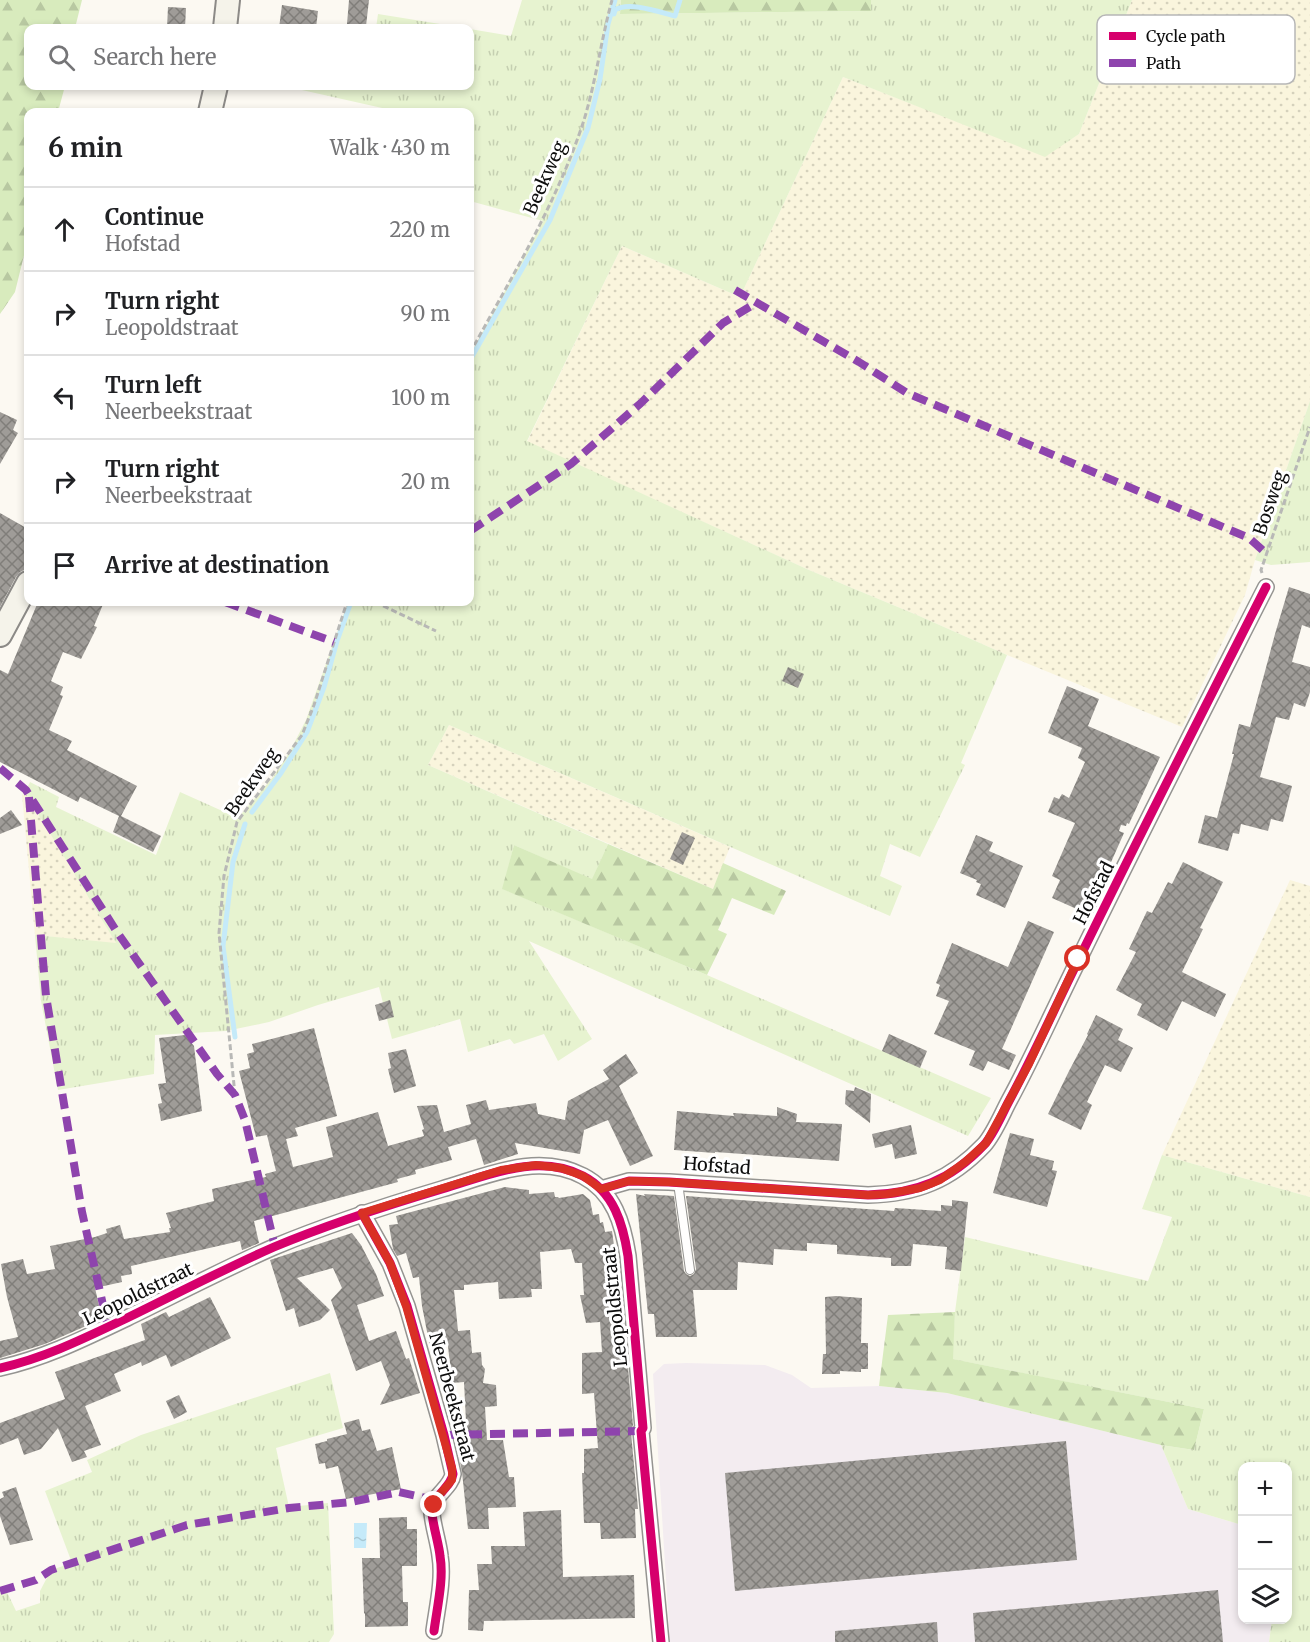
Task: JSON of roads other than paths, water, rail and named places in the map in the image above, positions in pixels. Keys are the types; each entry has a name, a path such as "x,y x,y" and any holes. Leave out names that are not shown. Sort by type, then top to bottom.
{"main road":[{"path":"225,24 228,0"},
{"path":"211,108 215,90"},
{"path":"0,635 24,590"}],"street":[{"name":"Hofstad","path":"601,1189 629,1181 868,1195 887,1194 920,1188 940,1180 986,1143 1029,1064 1078,959 1266,587"},
{"name":"Leopoldstraat","path":"0,1368 26,1362 68,1347 275,1247 362,1213 501,1170 536,1165 561,1168 583,1176 601,1189 612,1202 624,1230 661,1642"},
{"name":"Neerbeekstraat","path":"362,1213 390,1263 406,1306 444,1435 453,1474 452,1480 435,1500 432,1509 441,1559 434,1631"}],"lane":[{"path":"678,1183 690,1270"}],"water":[{"path":"354,1523 367,1523 366,1548 354,1548"}],"waterway":[{"path":"474,353 550,220 588,128 600,79 608,24 615,0"},
{"path":"614,14 615,10 628,7 644,8 675,16 680,0"},
{"path":"252,812 281,773 307,732 350,606"},
{"path":"235,1037 223,946 233,862 245,824"}]}
